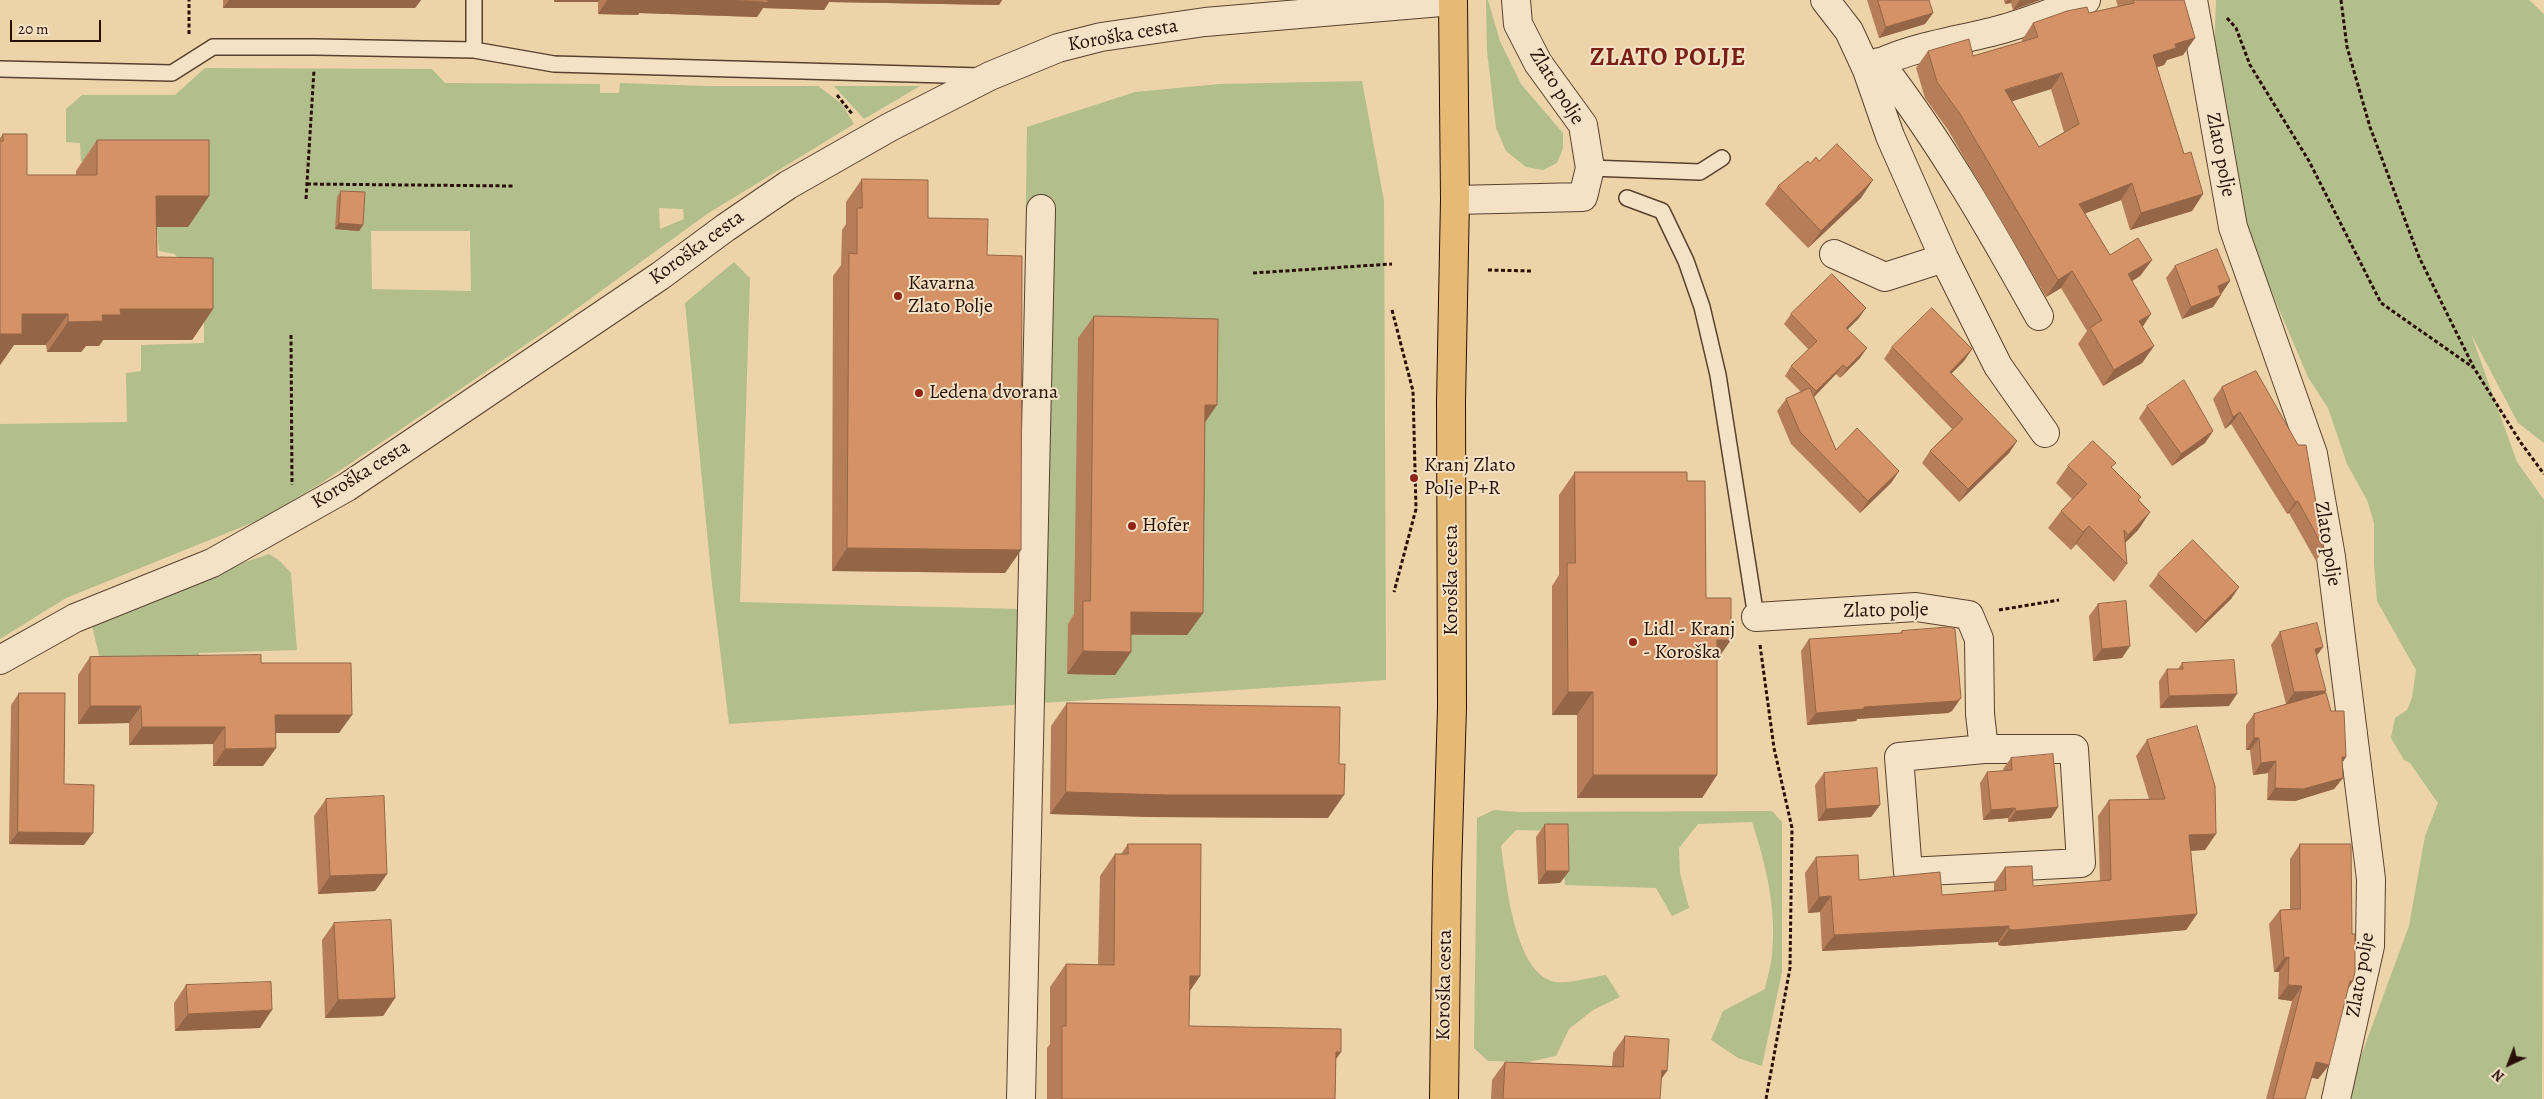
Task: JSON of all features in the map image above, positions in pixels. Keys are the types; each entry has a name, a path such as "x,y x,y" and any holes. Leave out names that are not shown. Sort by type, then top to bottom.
{"main road":[{"name":"Koroška cesta","path":"1444,1099 1447,871 1452,708 1451,402 1455,200 1453,1"}],"street":[{"name":"Zlato polje","path":"1455,200 1583,197 1590,168 1583,125 1534,55 1518,24 1516,0"},
{"path":"1825,0 1873,66 1908,100 1975,201 2039,316"},
{"path":"1873,66 2002,30 2086,0"},
{"name":"Zlato polje","path":"2193,0 2233,228 2313,454 2330,557 2371,879 2370,946 2336,1099"},
{"name":"Koroška cesta","path":"0,660 74,618 212,563 292,518 363,476 660,276 788,185 869,139 990,76 1058,48 1101,37 1205,22 1453,1"},
{"path":"1873,66 1890,136 1944,258 1998,366 2045,433"},
{"path":"1021,1099 1041,210"},
{"path":"1834,254 1886,277 1944,258"},
{"name":"Zlato polje","path":"1756,617 1916,607 1969,615"},
{"path":"1969,615 1979,639 1980,714 1984,749"},
{"path":"1984,749 2074,749 2081,863 1908,872 1900,758 1984,749"}],"lane":[{"path":"474,0 474,50"},
{"path":"0,69 172,72 213,46 474,50 554,64 990,76"},
{"path":"1590,168 1700,172 1722,158"},
{"path":"1627,198 1662,211 1686,261 1702,308 1718,375 1756,617"}],"path":[{"path":"189,0 189,62"},
{"path":"2341,0 2347,47 2370,127 2419,257 2474,368 2521,443 2544,474"},
{"path":"2223,14 2236,28 2250,65 2309,161 2381,303 2474,368"},
{"path":"306,199 316,47"},
{"path":"812,72 845,102 869,139"},
{"path":"307,184 514,186"},
{"path":"1253,273 1392,264"},
{"path":"1488,270 1532,271"},
{"path":"1392,310 1413,391 1416,509 1394,592"},
{"path":"291,336 292,518"},
{"path":"1969,615 2059,600"},
{"path":"1756,617 1774,748 1792,828 1790,968 1766,1099"}],"green space":[{"path":"1486,0 1488,0 1500,41 1521,84 1563,133 1563,148 1557,163 1543,170 1526,167 1506,151 1496,128 1487,51"},
{"path":"2216,0 2529,0 2544,14 2544,443 2518,423 2471,334 2517,462 2544,500 2542,1099 2351,1099 2354,1075 2409,926 2425,836 2438,803 2410,763 2404,760 2391,738 2395,718 2407,710 2412,698 2416,670 2377,601 2374,564 2374,523 2367,500 2347,464 2328,408 2308,377 2263,272 2245,223 2213,86"},
{"path":"205,68 432,69 445,83 600,84 600,93 619,93 620,83 707,86 818,86 842,104 854,124 707,214 543,333 320,484 264,518 66,598 0,639 0,424 127,422 126,373 141,371 141,345 204,343 204,308 190,278 175,254 159,251 157,227 187,227 191,160 81,161 80,143 66,142 66,109 82,95 175,95","holes":["659,208 683,209 684,219 660,229","371,231 470,231 471,291 372,289"]},
{"path":"1362,81 1384,201 1386,680 729,724 712,584 685,303 734,262 750,278 740,602 1020,609 1027,127 1135,92 1219,84"},
{"path":"834,86 920,86 864,119"},
{"path":"269,554 280,561 291,573 297,650 199,653 198,665 101,664 91,621 230,567"},
{"path":"1494,810 1518,812 1772,811 1782,822 1782,972 1762,1066 1738,1058 1711,1040 1723,1011 1765,989 1771,964 1773,938 1772,904 1762,854 1752,822 1698,824 1679,848 1680,873 1689,908 1672,916 1656,888 1565,885 1563,831 1516,830 1501,846 1515,924 1521,945 1530,963 1542,976 1556,982 1574,981 1606,975 1620,997 1593,1010 1569,1029 1556,1056 1528,1062 1488,1061 1474,1048 1477,818"}],"building":[{"path":"725,0 768,0 768,2"},
{"path":"1878,0 1929,0 1933,13 1886,27"},
{"path":"2133,0 2184,0 2195,38 2175,44 2176,48 2153,55 2184,154 2191,152 2203,194 2141,213 2132,183 2079,204 2110,255 2138,238 2152,260 2128,274 2151,314 2139,321 2154,346 2114,370 2090,328 2102,320 2072,271 2058,280 1960,114 1937,82 1928,51 1969,39 1973,56 2038,37 2033,23 2067,11 2087,7 2089,13 2134,3","holes":["2062,73 2079,124 2039,147 2005,90"]},
{"path":"3,134 27,134 27,175 97,175 97,140 209,140 209,196 156,196 157,257 213,258 213,309 120,309 121,315 102,315 103,321 68,322 68,314 22,314 22,334 0,334 0,141 3,141"},
{"path":"1837,144 1873,180 1821,231 1778,186 1808,161 1810,164 1816,157 1819,161"},
{"name":"Ledena dvorana","path":"862,179 928,180 928,218 988,219 987,255 1022,256 1021,550 847,548 849,253 857,254 857,208 862,208"},
{"path":"341,191 365,192 363,225 339,223"},
{"path":"2217,249 2230,281 2218,286 2221,295 2191,307 2175,266"},
{"path":"1832,274 1866,308 1846,328 1867,348 1847,368 1843,365 1816,391 1791,366 1817,341 1791,314"},
{"path":"1932,308 1972,349 1950,372 2017,441 1968,489 1930,451 1963,419 1892,347"},
{"name":"Hofer","path":"1094,316 1218,319 1217,405 1205,405 1203,613 1131,612 1131,652 1083,651 1083,601 1090,601"},
{"path":"2256,371 2298,445 2306,445 2324,549 2298,501 2295,502 2240,412 2233,417 2222,387"},
{"path":"2184,380 2213,431 2181,454 2147,406"},
{"path":"1810,388 1836,450 1857,428 1899,471 1868,501 1800,432 1786,399"},
{"path":"2093,441 2116,463 2111,467 2141,497 2138,500 2150,512 2128,535 2124,530 2127,564 2089,526 2083,532 2061,511 2087,484 2068,466"},
{"name":"Lidl - Kranj - Koroška","path":"1575,472 1687,472 1687,481 1705,481 1706,598 1731,598 1731,640 1717,640 1717,775 1593,775 1593,692 1568,692 1567,563 1575,563"},
{"path":"2193,540 2239,587 2205,621 2158,574"},
{"path":"2126,601 2130,646 2102,649 2098,604"},
{"path":"2317,623 2323,647 2315,649 2326,691 2294,692 2280,632"},
{"path":"1950,627 1955,629 1961,698 1957,701 1864,707 1864,709 1816,713 1809,639 1902,633 1902,631"},
{"path":"261,655 261,663 351,663 352,715 275,715 276,748 225,749 225,727 142,727 141,706 90,706 90,657"},
{"path":"2234,660 2237,694 2169,696 2167,669 2183,669 2182,663"},
{"path":"19,693 65,693 64,784 94,785 93,833 18,832"},
{"path":"2326,693 2331,711 2344,711 2346,757 2342,757 2343,778 2303,789 2275,788 2276,761 2261,763 2259,738 2254,738 2254,714"},
{"path":"1067,703 1340,707 1339,764 1345,764 1344,795 1167,795 1066,792"},
{"path":"2197,726 2215,786 2216,834 2189,835 2197,914 2014,930 2009,929 2009,926 1834,935 1831,896 1819,897 1816,857 1858,855 1859,880 1940,872 1942,895 2006,890 2005,867 2032,866 2033,886 2111,880 2109,800 2165,799 2147,740"},
{"path":"2053,754 2058,807 2016,811 2015,808 1991,810 1987,772 2012,770 2011,758"},
{"path":"1877,768 1880,805 1826,809 1824,773"},
{"path":"384,796 387,874 330,876 326,799"},
{"path":"1545,824 1568,824 1569,871 1546,871"},
{"path":"1128,844 1201,844 1200,976 1190,976 1189,1026 1341,1029 1341,1052 1336,1052 1335,1099 1062,1099 1062,1026 1066,1026 1066,964 1114,965 1115,854 1128,854"},
{"path":"2300,844 2351,844 2352,934 2355,934 2355,972 2353,981 2350,981 2329,1065 2316,1062 2305,1099 2273,1099 2302,986 2288,985 2289,957 2284,958 2280,910 2300,909"},
{"path":"391,920 395,998 338,1000 334,923"},
{"path":"271,982 272,1010 188,1014 186,985"},
{"path":"1625,1036 1669,1039 1667,1071 1662,1070 1660,1099 1503,1099 1505,1062 1623,1067"}],"place":[{"name":"Kavarna Zlato Polje","path":"898,296"},
{"name":"Ledena dvorana","path":"919,393"},
{"name":"Kranj Zlato Polje P+R","path":"1414,478"},
{"name":"Hofer","path":"1132,526"},
{"name":"Lidl - Kranj - Koroška","path":"1633,642"}],"district":[{"name":"ZLATO POLJE","path":"1668,59"}]}
